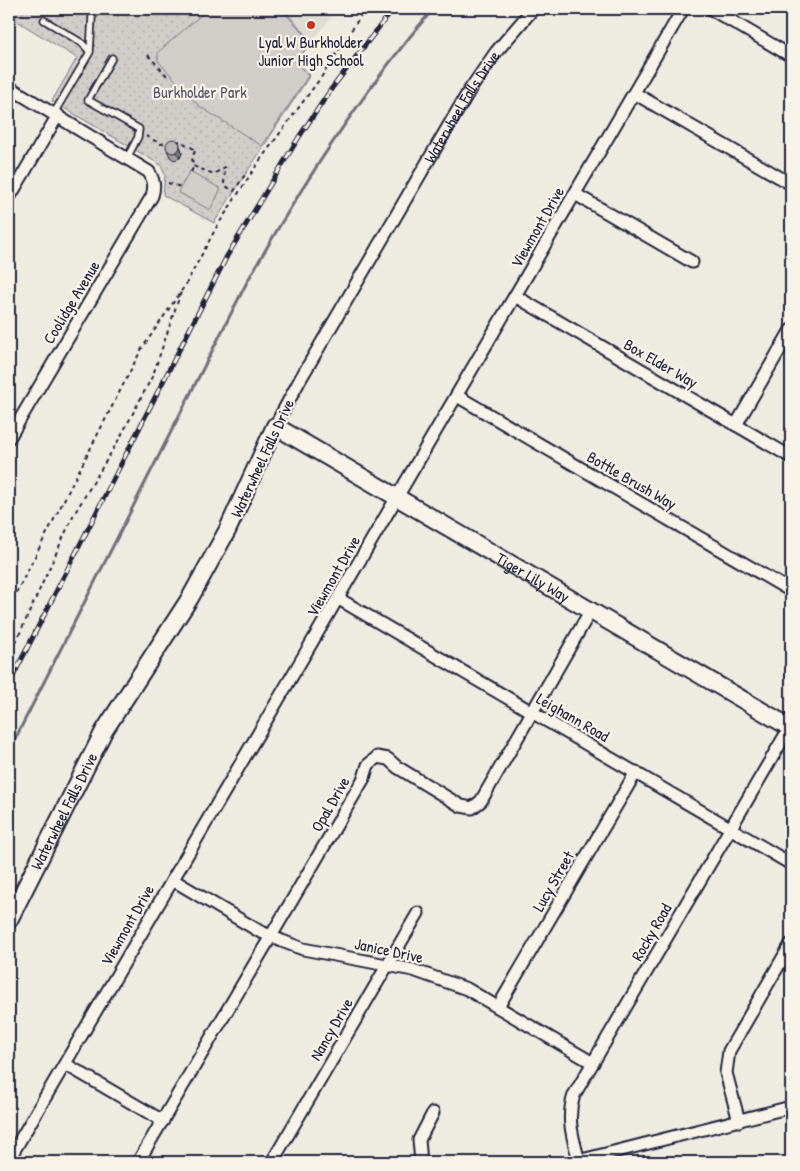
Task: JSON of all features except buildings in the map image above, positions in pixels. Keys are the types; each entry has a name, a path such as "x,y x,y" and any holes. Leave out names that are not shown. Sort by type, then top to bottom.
{"street":[{"name":"Waterwheel Falls Drive","path":"9,920 104,731 190,598 227,531 292,392 464,98 496,52 533,9"},
{"name":"Viewmont Drive","path":"9,1160 684,9"},
{"path":"711,9 791,56"},
{"path":"9,87 127,158"},
{"path":"634,92 791,184"},
{"path":"9,198 56,114"},
{"name":"Coolidge Avenue","path":"9,438 152,196 154,180 149,172 127,158"},
{"path":"575,194 692,262"},
{"name":"Box Elder Way","path":"515,296 791,457"},
{"path":"736,425 791,330"},
{"name":"Bottle Brush Way","path":"457,396 791,592"},
{"name":"Tiger Lily Way","path":"275,426 791,727"},
{"name":"Leighann Road","path":"339,599 791,864"},
{"name":"Opal Drive","path":"138,1162 364,778 368,765 377,757 388,759 397,767 461,806 472,808 481,801 591,610"},
{"name":"Rocky Road","path":"576,1162 569,1120 574,1096 791,727"},
{"name":"Lucy Street","path":"498,1007 636,772"},
{"name":"Janice Drive","path":"173,880 270,937 303,949 413,970 450,982 498,1007 593,1063"},
{"name":"Nancy Drive","path":"272,1162 418,913"},
{"path":"739,1121 726,1073 729,1051 791,944"},
{"path":"65,1064 163,1120"},
{"path":"576,1162 791,1107"},
{"path":"421,1162 419,1140 433,1113"}],"lane":[{"path":"56,114 90,52 92,18 98,9"},
{"path":"44,20 82,43 90,52"},
{"path":"112,58 88,100 134,126 139,133 127,158"}],"path":[{"path":"9,607 141,350 182,291 216,228 248,179 322,76 365,9"},
{"path":"148,55 168,77"},
{"path":"139,133 161,144 180,141 196,150 191,161 194,166 214,174 225,168 224,185 234,191 244,176 248,179"},
{"path":"191,172 194,166"},
{"path":"168,183 181,187"},
{"path":"9,658 73,516 121,436 153,375 182,291"}],"shaded area":[{"name":"Lyal W Burkholder Junior High School","path":"283,9 338,9 312,41"}],"green space":[{"name":"Burkholder Park","path":"9,9 283,9 312,41 297,61 310,75 214,223 163,195 165,175 161,165 52,101 77,58 9,16"},
{"path":"208,9 281,9 311,41 296,62 308,76 262,146 199,106 158,61 158,52"},
{"path":"190,171 221,189 210,210 178,192"}],"waterway":[{"path":"9,751 247,282 333,141 381,74 433,9"}],"railway":[{"path":"9,684 227,256 299,137 332,88 393,9"}],"place":[{"name":"Lyal W Burkholder Junior High School","path":"311,25"}]}
